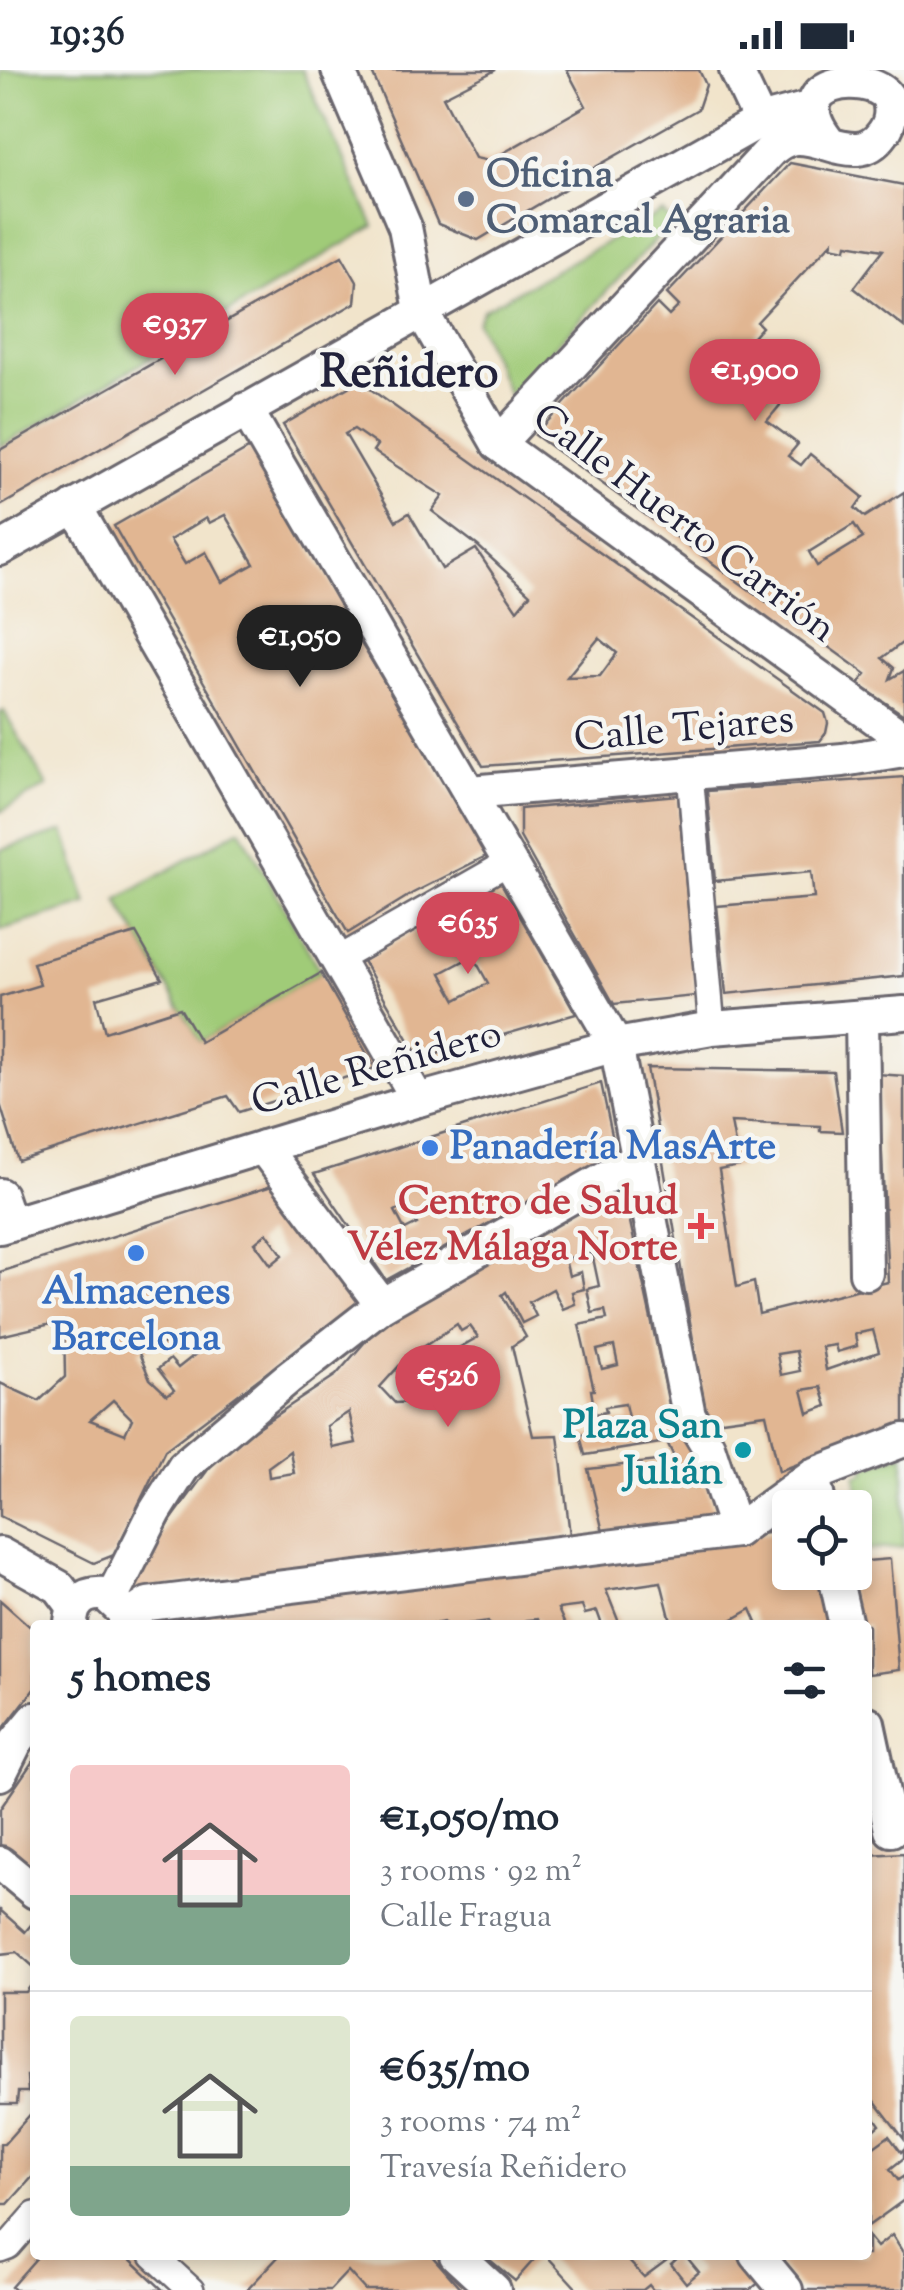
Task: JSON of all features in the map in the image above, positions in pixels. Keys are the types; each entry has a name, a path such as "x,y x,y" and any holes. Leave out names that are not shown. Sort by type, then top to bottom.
{"street":[{"name":"Calle Huerto Carrión","path":"338,70 404,227 422,310 498,444 904,740"},
{"path":"736,70 760,121"},
{"path":"498,444 771,150 798,138 846,150 892,147 887,95 866,72 835,76 822,84 812,107 816,126 830,144"},
{"path":"0,549 760,121 812,107"},
{"path":"246,409 616,1045 689,1416 708,1446 736,1531"},
{"path":"75,506 418,1100"},
{"name":"Calle Tejares","path":"470,792 843,760 904,750"},
{"path":"690,773 712,1028"},
{"path":"337,960 509,862"},
{"name":"Calle Reñidero","path":"3,1215 263,1147 616,1045 712,1028 904,1013"},
{"path":"862,1018 866,1273"},
{"path":"263,1147 382,1305"},
{"path":"120,1614 155,1512 184,1466 382,1305 638,1159"},
{"path":"120,1614 148,1604 736,1531 813,1475 904,1440"},
{"path":"813,1475 816,1490"},
{"path":"0,1554 59,1587 73,1616"},
{"path":"838,1590 845,1620"},
{"path":"73,1616 87,1595 105,1594 120,1614"},
{"path":"0,1774 16,1742 30,1725"},
{"path":"872,1745 888,1831"},
{"path":"0,1864 30,1888"},
{"path":"0,2249 8,2246 30,2221"},
{"path":"159,2260 192,2290"},
{"path":"461,2260 494,2290"},
{"path":"760,2260 786,2290"}],"green space":[{"path":"0,70 302,70 374,226 0,447"},
{"path":"662,212 672,222 509,395 477,322 483,310"},
{"path":"4,711 47,786 0,812 0,713"},
{"path":"240,829 321,973 200,1042 117,900"},
{"path":"64,831 87,904 0,930 0,850"},
{"path":"904,1454 904,1547 872,1550 872,1490 858,1490 856,1476 866,1472 864,1467"}],"building":[{"path":"371,70 496,70 443,97 475,158 489,161 586,106 567,70 699,70 706,85 698,109 571,181 573,184 478,240 438,224"},
{"path":"790,163 904,185 904,327 854,288 883,250 847,244 846,249 831,246 832,242 757,322 762,327 734,358 781,404 767,421 798,444 788,456 801,465 810,454 863,497 855,508 865,517 904,492 904,646 902,643 882,658 894,668 890,679 904,671 904,715 858,684 866,674 535,435 657,304 669,316 679,306 667,294","holes":["854,524 863,538 817,566 809,552"]},
{"path":"342,256 357,282 355,303 0,506 0,450"},
{"path":"359,381 825,713 826,733 820,741 483,766 283,425","holes":["354,429 377,445 373,451 443,496 432,511 478,546 530,594 517,610 476,549 442,569 409,513 396,521 345,434","599,638 617,653 600,676 567,677"]},
{"path":"250,448 488,855 413,893 348,933 114,526","holes":["225,515 254,564 222,582 206,552 185,564 170,540 206,518 209,523"]},
{"path":"904,777 904,976 726,994 717,906 814,898 811,872 715,881 707,791"},
{"path":"678,795 696,996 614,1004 520,837 520,809"},
{"path":"500,881 576,1014 420,1059 363,961","holes":["473,956 488,983 456,1000 441,973"]},
{"path":"136,933 162,979 96,998 105,1032 180,1008 200,1042 321,973 375,1068 239,1112 228,1096 18,1161 0,1104 0,997 40,985 33,963"},
{"path":"647,1068 833,1071 842,1132 820,1131 820,1126 731,1122 739,1166 719,1170 737,1287 754,1282 759,1314 888,1282 878,1074 904,1076 904,1425 779,1471 766,1414 707,1422","holes":["873,1330 879,1352 826,1370 822,1347 835,1345 837,1352 857,1346 855,1334","796,1351 800,1371 781,1375 777,1354","821,1387 827,1406 808,1413 802,1390"]},
{"path":"601,1083 616,1154 386,1280 314,1174","holes":["406,1205 417,1224 405,1230 395,1211"]},
{"path":"275,1185 360,1302 165,1450 114,1555 94,1563 0,1516 0,1383 39,1401 65,1377 64,1321 0,1336 0,1272","holes":["267,1233 283,1255 271,1265 255,1243","185,1337 197,1353 178,1368 170,1359 158,1369 174,1390 167,1395 150,1379 138,1351","113,1400 132,1419 125,1434 90,1420"]},
{"path":"622,1185 672,1416 696,1448 716,1520 603,1532 588,1469 675,1459 667,1442 585,1455 580,1435 600,1434 597,1422 629,1422 625,1404 605,1407 606,1412 595,1414 594,1390 579,1325 607,1319 605,1310 592,1313 587,1289 599,1286 592,1253 565,1259 569,1276 581,1272 584,1289 572,1292 575,1304 563,1309 553,1289 529,1302 536,1316 522,1323 506,1292 502,1295 526,1337 512,1346 533,1436 558,1435 570,1535 232,1576 135,1592 132,1587 171,1520 215,1460 336,1375 372,1334 416,1299","holes":["457,1324 461,1331 470,1326 478,1337 437,1360 454,1394 466,1389 468,1405 454,1405 416,1352","614,1346 618,1365 602,1369 597,1350","399,1366 423,1396 413,1402 395,1403 380,1387","349,1412 356,1443 333,1448 327,1426","290,1451 294,1473 269,1477 268,1467"]},
{"path":"772,1532 772,1590 828,1590 834,1620 756,1620 751,1609 732,1620 671,1620 661,1582 606,1590 618,1620 600,1620 597,1611 585,1614 582,1606 558,1609 563,1620 152,1620 151,1616"},
{"path":"890,1559 899,1670 872,1673 872,1620 855,1620 849,1590 872,1590 872,1561"},
{"path":"0,1600 30,1627 30,1694 0,1733"},
{"path":"30,1765 30,1871 0,1846 0,1809"},
{"path":"904,1853 904,2139 872,2097 872,1855"},
{"path":"0,1910 25,1932 30,1926 30,1964 17,1952 0,1954"},
{"path":"30,1987 28,2092 18,2092 17,2104 0,2104 0,1992 26,1992"},
{"path":"872,2114 880,2125 872,2132"},
{"path":"30,2115 30,2180 8,2204 0,2204 0,2144"},
{"path":"889,2136 901,2152 904,2149 904,2158 890,2169 898,2180 904,2176 904,2200 872,2223 872,2144 874,2147"},
{"path":"892,2235 904,2254 904,2290 801,2290 775,2260 872,2260 872,2241 877,2247"},
{"path":"35,2260 131,2260 163,2290 14,2290 11,2287"},
{"path":"275,2260 435,2260 462,2290 365,2290 348,2271 330,2290 247,2290"},
{"path":"490,2260 534,2260 515,2281"},
{"path":"551,2260 628,2260 644,2277 667,2260 675,2260 671,2264 686,2283 699,2272 689,2260 745,2260 762,2280 750,2290 653,2290 649,2285 643,2290 578,2290"}],"place":[{"name":"Oficina Comarcal Agraria","path":"466,199"},
{"name":"Panadería MasArte","path":"430,1148"},
{"name":"Centro de Salud Vélez Málaga Norte","path":"701,1226"},
{"name":"Almacenes Barcelona","path":"136,1253"},
{"name":"Plaza San Julián","path":"743,1450"}],"district":[{"name":"Reñidero","path":"409,375"}]}
